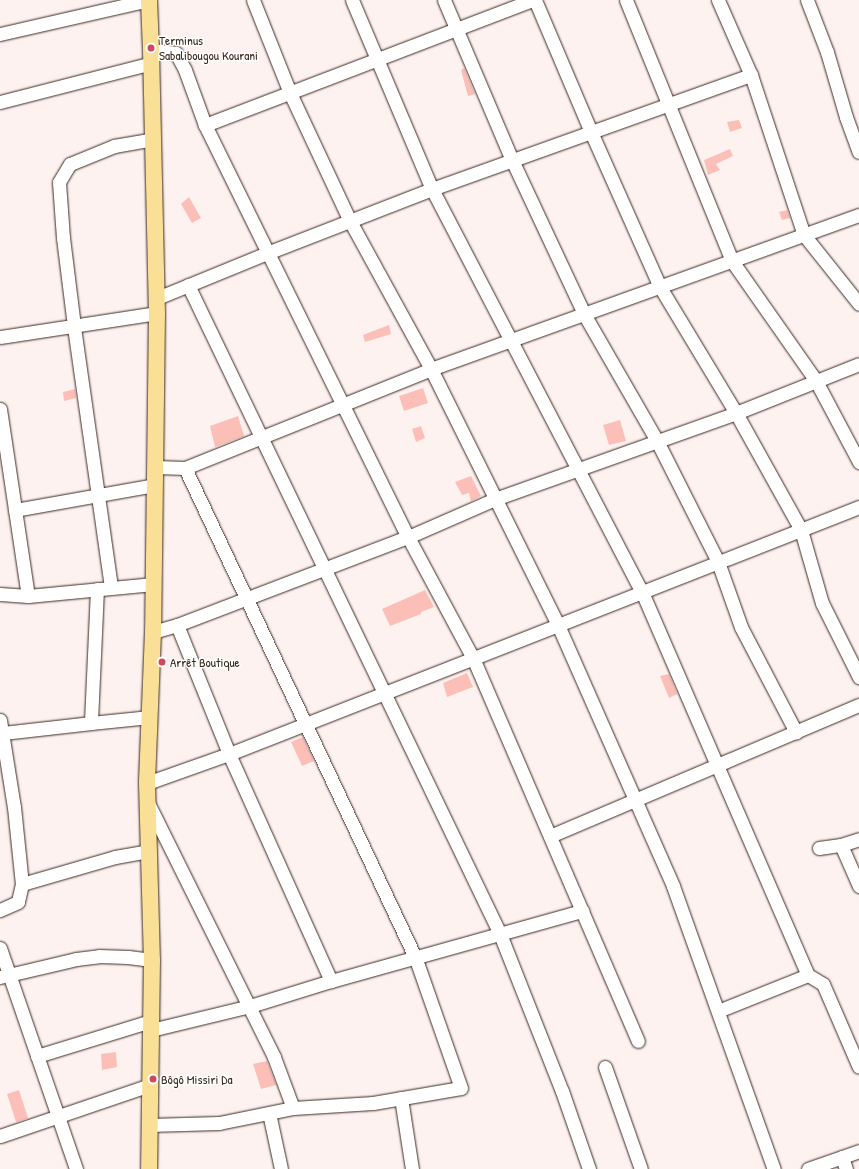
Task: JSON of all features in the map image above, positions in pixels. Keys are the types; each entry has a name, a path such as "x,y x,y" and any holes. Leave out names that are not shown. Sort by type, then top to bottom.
{"main road":[{"path":"149,0 152,57 157,306 153,632 147,783 152,960 149,1169"}],"street":[{"path":"0,34 149,0"},
{"path":"253,0 290,93 350,221 430,369 558,625 673,886 774,1169"},
{"path":"352,0 432,189 642,592 808,976 823,984 859,1067"},
{"path":"444,0 512,160 584,314 657,441 718,562 741,627 796,732"},
{"path":"205,125 534,0 660,287 736,413 801,530 822,603 859,677"},
{"path":"626,0 732,261 816,381 859,462"},
{"path":"718,0 751,75 804,235 859,304"},
{"path":"807,0 859,152"},
{"path":"0,102 152,57 176,53 185,70 205,125 408,537 473,658 638,1041"},
{"path":"0,337 74,326 157,306 188,286 432,189 751,75"},
{"path":"111,587 74,326 63,238 59,182 70,164 114,146 153,139"},
{"path":"156,467 185,468 430,369 859,216"},
{"path":"188,286 500,934 562,1091 589,1169"},
{"path":"153,632 177,625 408,537 495,499 736,413 859,364"},
{"path":"0,409 28,596"},
{"path":"149,1125 219,1123 293,1108 373,1103 461,1088 415,957 185,468"},
{"path":"15,510 155,484"},
{"path":"147,783 229,754 859,507"},
{"path":"0,594 28,596 153,584"},
{"path":"91,723 97,589"},
{"path":"177,625 229,754 331,981"},
{"path":"550,836 859,705"},
{"path":"0,910 18,902 22,884 14,807 1,726 91,723 150,718"},
{"path":"148,802 250,1006 274,1057 293,1108"},
{"path":"819,848 841,845 859,839"},
{"path":"841,845 859,886"},
{"path":"22,884 115,857 149,851"},
{"path":"37,1056 151,1026 250,1006 415,957 582,912"},
{"path":"0,948 4,976 37,1056 76,1169"},
{"path":"4,976 76,959 99,956 152,960"},
{"path":"718,1011 808,976"},
{"path":"605,1067 641,1169"},
{"path":"0,1136 150,1085"},
{"path":"401,1098 412,1169"},
{"path":"269,1113 281,1169"},
{"path":"808,1169 844,1163 859,1151"}],"building":[{"path":"464,68 475,94 468,96 461,70"},
{"path":"739,120 742,128 730,132 727,122"},
{"path":"730,149 733,156 716,164 720,170 708,175 704,160"},
{"path":"189,197 201,218 192,223 181,204"},
{"path":"787,210 790,218 782,220 779,212"},
{"path":"389,325 391,334 365,342 363,335"},
{"path":"423,388 428,403 404,411 399,396"},
{"path":"75,389 76,398 64,401 63,392"},
{"path":"238,416 244,436 215,447 210,426"},
{"path":"620,420 626,441 609,445 603,425"},
{"path":"421,426 425,438 416,442 412,429"},
{"path":"471,476 481,496 471,501 469,493 462,495 455,482"},
{"path":"425,590 434,607 421,612 421,614 390,626 382,609"},
{"path":"467,673 473,687 447,697 443,683"},
{"path":"669,674 677,694 669,698 660,676"},
{"path":"303,737 314,761 302,766 291,742"},
{"path":"116,1052 117,1067 102,1070 101,1054"},
{"path":"267,1061 276,1085 261,1089 253,1064"},
{"path":"19,1090 28,1118 16,1122 7,1094"}],"place":[{"name":"Terminus Sabalibougou Kourani","path":"151,48"},
{"name":"Arrêt Boutique","path":"162,662"},
{"name":"Bôgô Missiri Da","path":"153,1079"}]}
